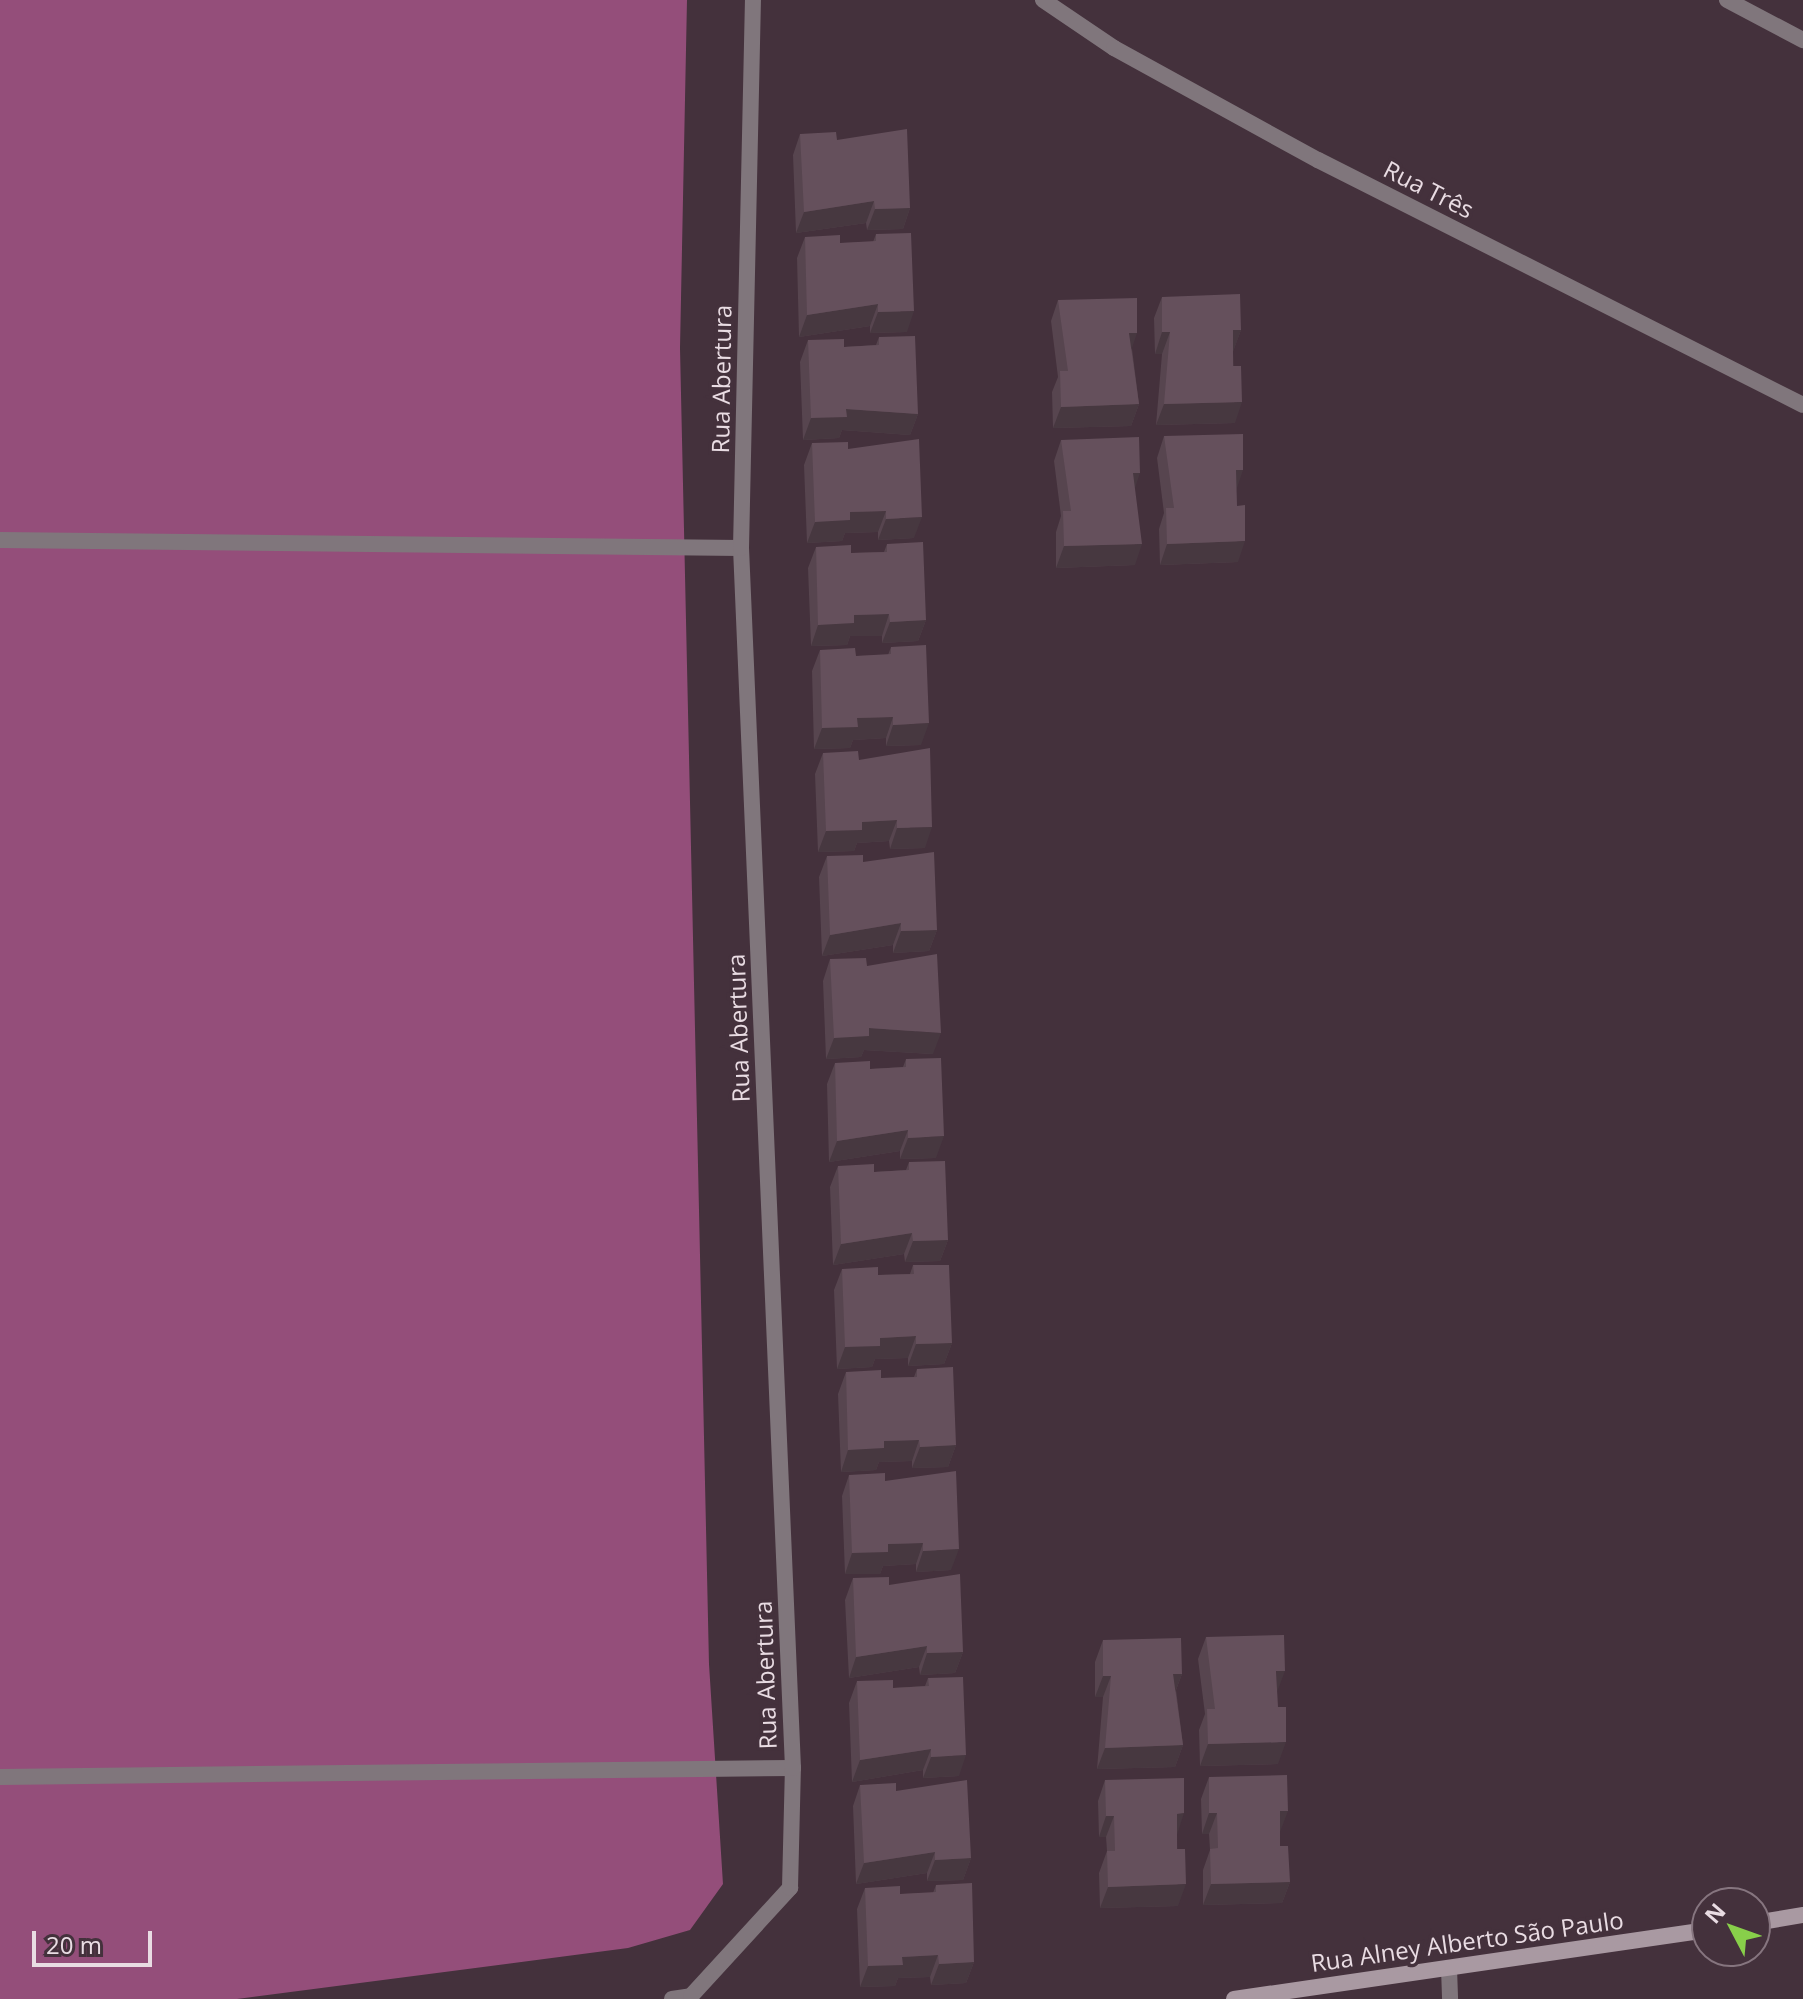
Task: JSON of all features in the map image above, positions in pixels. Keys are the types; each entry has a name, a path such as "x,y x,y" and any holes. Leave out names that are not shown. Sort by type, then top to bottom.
{"street":[{"name":"Rua Abertura","path":"672,1999 691,1996 790,1888 793,1768 741,548 753,0"},
{"name":"Rua Três","path":"1043,0 1114,48 1318,160 1803,405"},
{"path":"1727,0 1803,40"},
{"path":"0,540 741,548"},
{"path":"0,1777 793,1768"},
{"path":"1771,1920 1803,1915"},
{"name":"Rua Alney Alberto São Paulo","path":"1234,1999 1691,1932"},
{"path":"1449,1968 1450,1999"}],"shaded area":[{"path":"0,0 687,0 680,348 709,1664 723,1884 690,1930 628,1948 237,1999 0,1999"}],"building":[{"path":"907,129 910,208 875,209 874,201 804,212 800,134 836,132 837,140"},
{"path":"911,233 914,311 878,312 878,304 807,315 805,237 840,235 840,243 876,241 876,234"},
{"path":"1240,294 1241,330 1233,330 1233,366 1241,366 1242,402 1164,404 1170,332 1162,332 1162,297"},
{"path":"1137,298 1137,333 1129,333 1139,404 1061,407 1060,371 1068,371 1058,300"},
{"path":"915,336 918,414 846,409 847,417 811,418 808,340 844,339 844,347 879,345 879,337"},
{"path":"1243,434 1243,470 1236,470 1237,506 1245,505 1245,541 1167,544 1166,508 1174,508 1164,436"},
{"path":"1139,437 1140,473 1133,473 1142,544 1064,546 1063,511 1071,511 1061,440"},
{"path":"919,439 922,517 886,519 886,511 850,512 850,520 815,522 812,443 848,442 848,449"},
{"path":"923,542 926,620 890,622 889,614 854,615 854,623 818,625 816,547 851,545 851,553 887,552 887,544"},
{"path":"926,645 929,723 893,725 893,717 857,718 858,727 822,728 820,650 855,648 856,656 891,654 891,647"},
{"path":"930,748 932,827 897,828 897,820 862,822 862,830 826,831 823,753 858,751 859,760"},
{"path":"934,852 937,930 901,931 901,923 830,935 827,856 863,855 863,862"},
{"path":"937,954 941,1033 869,1028 869,1036 834,1038 830,959 866,958 867,966"},
{"path":"941,1058 944,1136 908,1138 908,1130 837,1141 835,1063 870,1061 870,1069 906,1067 906,1059"},
{"path":"945,1161 948,1240 913,1241 912,1233 841,1244 838,1166 874,1164 874,1172 909,1170 909,1162"},
{"path":"913,1265 949,1265 952,1343 916,1344 916,1336 880,1338 880,1346 845,1347 842,1269 878,1267 878,1275 914,1274"},
{"path":"953,1367 956,1445 920,1447 919,1440 884,1441 884,1448 848,1450 846,1372 881,1370 881,1378 917,1377 917,1369"},
{"path":"956,1471 959,1549 923,1551 923,1543 888,1544 888,1552 852,1553 849,1475 885,1473 885,1481"},
{"path":"960,1574 963,1652 927,1653 927,1646 856,1657 853,1578 889,1577 889,1585"},
{"path":"1284,1635 1285,1671 1276,1671 1278,1707 1286,1707 1286,1742 1208,1744 1207,1709 1215,1709 1206,1637"},
{"path":"1181,1638 1182,1674 1173,1674 1183,1745 1105,1748 1111,1676 1103,1676 1103,1640"},
{"path":"963,1677 966,1755 931,1757 931,1749 860,1760 857,1681 893,1680 893,1688 929,1686 928,1678"},
{"path":"1287,1775 1288,1811 1280,1811 1280,1846 1288,1846 1290,1882 1211,1884 1210,1849 1218,1848 1217,1813 1209,1813 1209,1777"},
{"path":"1184,1778 1184,1813 1177,1814 1177,1849 1185,1849 1186,1884 1108,1887 1107,1851 1115,1851 1114,1816 1106,1816 1105,1780"},
{"path":"967,1780 971,1858 935,1860 935,1852 864,1863 860,1785 896,1783 896,1791"},
{"path":"972,1883 974,1962 939,1964 938,1955 902,1957 903,1965 868,1966 865,1888 900,1886 900,1894 936,1892 936,1885"}]}
